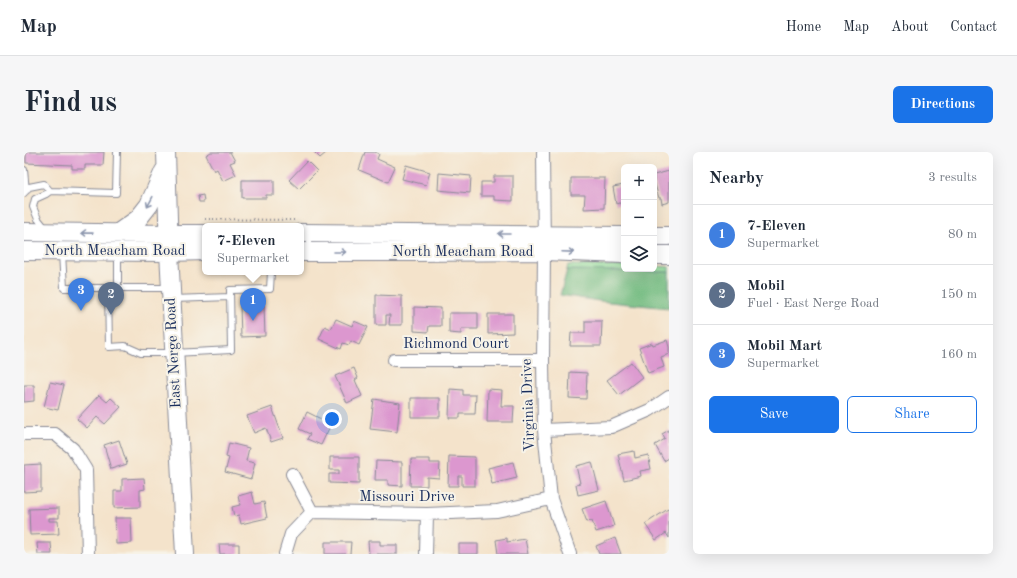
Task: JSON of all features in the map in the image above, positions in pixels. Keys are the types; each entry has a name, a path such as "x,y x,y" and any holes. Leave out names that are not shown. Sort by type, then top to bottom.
{"main road":[{"path":"118,233 138,218 149,205 166,159"},
{"name":"East Nerge Road","path":"166,159 168,234 185,554"},
{"name":"North Meacham Road","path":"24,232 202,234"},
{"name":"North Meacham Road","path":"304,233 544,243 621,254"},
{"name":"North Meacham Road","path":"304,252 418,252 621,236"},
{"path":"657,236 669,236"},
{"name":"North Meacham Road","path":"24,251 202,251"},
{"path":"657,254 669,255"}],"street":[{"name":"Virginia Drive","path":"542,152 544,243 544,430 551,499 570,554"},
{"name":"Richmond Court","path":"394,360 543,360"},
{"path":"544,430 611,427 650,410 669,397"},
{"path":"24,434 55,434 72,449 86,470 88,554"},
{"path":"285,554 291,534 312,512 292,474"},
{"name":"Missouri Drive","path":"312,512 427,514 497,511 551,499"},
{"path":"426,554 427,514"}],"lane":[{"path":"49,232 38,219 33,208 35,199 50,191 116,193 117,152"},
{"path":"24,170 25,192"},
{"path":"25,192 30,187 44,184 50,191"},
{"path":"62,251 64,288 118,288 171,294 230,297"},
{"path":"118,252 118,288"},
{"path":"108,288 108,346 125,346 141,353 231,350 230,290 270,289 271,275"}],"green space":[{"path":"568,265 621,266 621,271 567,270"},
{"path":"657,266 669,267 669,272 657,272"},
{"path":"567,270 669,272 669,308 599,301 560,295"}],"building":[{"path":"26,152 104,152 103,165 85,165 85,169 72,169 72,165 26,163"},
{"path":"211,152 230,152 235,161 230,163 236,175 223,181 217,169 214,171 206,155"},
{"path":"314,152 327,152 320,158"},
{"path":"365,152 375,152 379,154 377,159 395,167 388,182 359,170"},
{"path":"307,161 317,171 299,189 289,180"},
{"path":"406,165 430,172 426,185 402,179"},
{"path":"669,171 669,202 662,204 661,198 659,198 657,191 657,174"},
{"path":"439,173 471,176 470,193 438,190"},
{"path":"494,176 513,176 513,201 494,200 494,196 481,196 481,182 494,182"},
{"path":"571,178 605,178 604,208 584,209 585,195 571,195"},
{"path":"242,180 274,180 274,195 266,195 266,198 242,198"},
{"path":"621,186 621,203 616,204 613,187"},
{"path":"203,195 204,202 199,202 198,196"},
{"path":"376,295 402,296 402,325 389,325 390,315 386,315 386,325 376,325"},
{"path":"264,305 265,336 241,337 240,306"},
{"path":"414,307 441,308 441,326 429,326 428,332 414,331"},
{"path":"449,313 478,313 478,329 461,329 461,334 449,333"},
{"path":"488,314 513,314 513,333 488,334"},
{"path":"336,319 352,326 354,321 368,327 359,345 351,341 349,345 343,343 341,349 319,339 325,326 331,329"},
{"path":"585,321 602,321 601,346 570,346 571,333 585,333"},
{"path":"667,340 669,354 661,357 664,367 648,373 639,348 652,343 653,345"},
{"path":"631,362 642,377 619,395 607,380"},
{"path":"354,368 358,378 355,380 362,396 347,403 335,376"},
{"path":"570,372 587,373 586,399 569,398"},
{"path":"50,382 64,385 58,410 44,407"},
{"path":"24,385 34,385 34,401 24,402"},
{"path":"450,389 463,390 463,395 476,395 475,414 460,414 460,418 449,418"},
{"path":"488,389 502,390 501,406 514,406 513,422 487,422"},
{"path":"99,395 107,402 111,398 121,407 105,424 97,417 87,428 77,419"},
{"path":"411,398 440,398 440,417 411,417"},
{"path":"374,399 400,403 397,432 370,429"},
{"path":"272,407 283,438 271,442 266,428 254,433 247,416"},
{"path":"307,412 331,424 321,445 307,439 310,434 299,429"},
{"path":"669,430 669,458 664,461 655,445 665,439 662,434"},
{"path":"119,440 127,464 111,469 104,445"},
{"path":"229,443 249,448 246,461 255,463 251,479 225,472 229,458 226,457"},
{"path":"634,451 635,458 648,455 651,469 640,471 641,476 624,480 618,454"},
{"path":"449,456 475,457 475,486 462,486 462,476 458,476 458,486 448,486"},
{"path":"330,457 359,457 359,484 329,483 329,474 339,474 339,470 330,470"},
{"path":"411,459 430,459 430,463 440,463 439,478 427,477 427,486 410,486"},
{"path":"376,461 402,462 402,486 388,485 388,480 375,480"},
{"path":"513,462 517,478 492,484 488,468"},
{"path":"592,462 599,490 578,495 576,484 580,483 576,466"},
{"path":"41,464 41,491 24,492 24,465"},
{"path":"144,478 145,489 140,490 140,507 114,508 114,491 122,491 122,479"},
{"path":"252,492 255,504 264,502 267,518 241,524 239,515 234,516 232,507 240,505 238,496"},
{"path":"606,501 614,526 596,532 592,521 587,522 582,509"},
{"path":"59,508 59,518 49,518 49,521 58,521 59,534 30,535 29,509"},
{"path":"668,509 669,538 666,533 656,540 645,524"},
{"path":"115,518 131,518 132,543 116,544"},
{"path":"507,538 507,542 525,539 528,554 498,554 496,540"},
{"path":"615,538 621,554 599,554 596,546"},
{"path":"368,541 380,541 380,545 397,545 397,554 369,554"},
{"path":"325,542 351,542 350,554 325,554"},
{"path":"37,543 51,543 52,554 38,554"},
{"path":"219,544 239,544 239,554 220,554"},
{"path":"459,544 478,544 478,554 459,554"}],"place":[{"name":"Mobil Mart","path":"81,311"},
{"name":"Mobil","path":"111,315"},
{"name":"7-Eleven","path":"253,321"}]}
